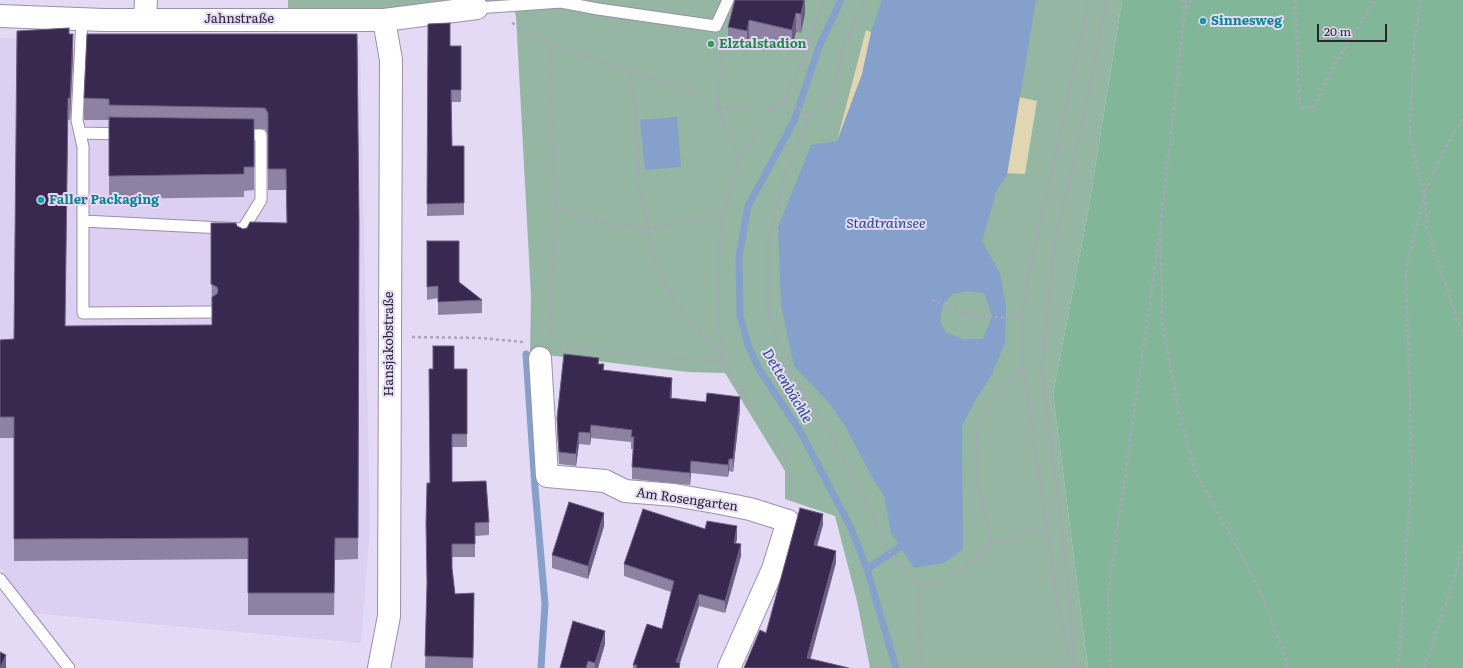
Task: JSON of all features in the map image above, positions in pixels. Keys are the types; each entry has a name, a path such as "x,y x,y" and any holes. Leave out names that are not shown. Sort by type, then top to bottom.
{"street":[{"name":"Jahnstraße","path":"0,16 82,19 145,10 384,20 477,8"},
{"name":"Hansjakobstraße","path":"379,668 389,616 391,60 384,20"},
{"name":"Am Rosengarten","path":"546,352 547,476 605,481 625,491 674,495 720,503 750,509 788,521"},
{"path":"729,668 773,569 788,521"}],"lane":[{"path":"477,8 561,2 598,9 716,26 728,0"},
{"path":"82,19 77,120 83,147 83,312 212,312"},
{"path":"80,133 135,134"},
{"path":"83,221 243,233 261,200 261,135 229,135"},
{"path":"0,579 68,668"}],"path":[{"path":"724,362 718,321 720,238 723,215 739,161 774,107 783,100 798,73 824,0"},
{"path":"865,0 844,45 832,96 821,111 810,115 785,174 768,243 768,309 788,369 829,430 871,511 886,547 894,559 918,585 921,668"},
{"path":"1071,668 1057,598 1023,366 1023,318 1025,292 1089,0"},
{"path":"1074,668 1069,588 1042,371 1054,245 1080,133 1107,0"},
{"path":"1182,0 1185,11"},
{"path":"1111,668 1108,593 1160,231 1186,0"},
{"path":"1185,11 1191,0"},
{"path":"1295,0 1300,107 1313,107 1334,65 1375,0"},
{"path":"1421,0 1414,43 1410,133 1419,178 1425,193 1427,229 1463,336"},
{"path":"477,8 508,21 550,43 630,73 676,85 718,107 774,107"},
{"path":"716,26 721,68 718,107 739,161"},
{"path":"548,337 551,330 554,207 550,43"},
{"path":"630,73 636,112 639,186 656,266 674,300 724,362 745,397 782,451 791,474 791,502 788,521"},
{"path":"783,100 810,115"},
{"path":"1398,668 1412,469 1406,269 1425,193 1446,143 1463,119"},
{"path":"554,207 592,221 647,229 708,219 723,215"},
{"path":"1160,231 1163,328 1179,413 1196,470 1258,586 1283,650 1288,668"},
{"path":"932,300 960,312 986,317 1023,318"},
{"path":"389,339 414,337 481,338 524,342"},
{"path":"546,352 724,362"},
{"path":"992,543 977,479 976,434 984,414 1023,366"},
{"path":"918,585 931,585 946,579 981,554 992,543 1017,538 1046,526"},
{"path":"1013,550 1017,538"},
{"path":"1424,668 1453,583 1463,544"},
{"path":"981,554 987,565"},
{"path":"965,566 968,584"}],"shaded area":[{"path":"0,38 360,44 370,529 361,643 32,613 0,567"}],"green space":[{"path":"288,0 1122,0 1088,212 1053,394 1088,668 870,668 857,601 835,516 785,499 785,471 725,373 688,372 530,353 531,296 516,16 513,7 288,19"},
{"path":"1122,0 1463,0 1463,668 1088,668 1053,394 1088,212"}],"sand":[{"path":"866,30 879,36 837,141"},
{"path":"1010,95 1037,101 1025,174 1001,173"}],"water":[{"name":"Stadtrainsee","path":"882,0 1036,0 1007,175 997,190 982,241 1000,273 1006,306 1005,343 991,376 975,401 962,426 963,549 944,563 914,568 891,533 884,496 872,477 846,428 830,404 794,366 781,305 778,227 811,145 837,141 862,74 871,32","holes":["968,291 984,293 992,316 983,339 963,339 946,333 940,320 943,304 953,294"]},
{"path":"677,117 681,167 645,170 640,120"}],"building":[{"path":"735,0 804,0 801,14 796,13 792,30 749,20 747,31 728,27"},
{"path":"450,23 450,46 461,46 461,90 451,90 452,146 464,146 464,203 427,204 428,24"},
{"path":"69,28 69,34 73,34 70,98 68,98 65,326 212,325 212,297 217,294 218,290 217,287 211,284 211,223 236,223 237,226 243,229 247,228 250,222 287,223 286,169 268,169 268,113 265,108 109,105 109,99 84,98 87,34 357,34 359,222 358,538 335,538 334,593 248,593 248,538 14,539 14,417 0,417 0,340 14,339 17,31"},
{"path":"109,117 254,119 254,167 244,167 244,174 109,176"},
{"path":"427,241 459,241 459,282 482,300 438,302 438,286 427,287"},
{"path":"433,346 454,346 454,369 467,369 467,434 452,434 452,482 486,481 489,522 475,523 475,544 452,544 452,568 455,594 474,593 473,658 425,656 427,483 430,483 429,369 433,369"},
{"path":"564,354 599,358 598,364 604,364 603,370 672,378 670,398 706,402 707,393 740,397 733,459 729,459 728,465 691,461 690,473 632,467 634,437 631,437 632,430 591,425 590,433 579,432 576,454 559,452 557,418"},
{"path":"569,502 604,513 588,566 552,555"},
{"path":"800,508 823,514 814,545 836,551 807,658 849,668 744,668 760,630 766,633"},
{"path":"643,509 705,529 707,521 737,526 734,543 741,544 725,601 699,594 676,662 680,663 679,668 636,668 637,665 633,665 647,624 662,629 674,581 624,564"},
{"path":"573,621 605,631 595,663 588,661 586,668 560,668"},
{"path":"0,652 6,655 0,668"}],"waterway":[{"name":"Dettenbächle","path":"841,0 819,47 794,121 748,206 739,257 740,316 748,345 759,369 800,431 851,528 867,569 896,668"},
{"path":"526,354 545,604 541,668"},
{"path":"867,569 900,547"}],"place":[{"name":"Sinnesweg","path":"1203,21"},
{"name":"Elztalstadion","path":"711,44"},
{"name":"Faller Packaging","path":"41,200"}]}
